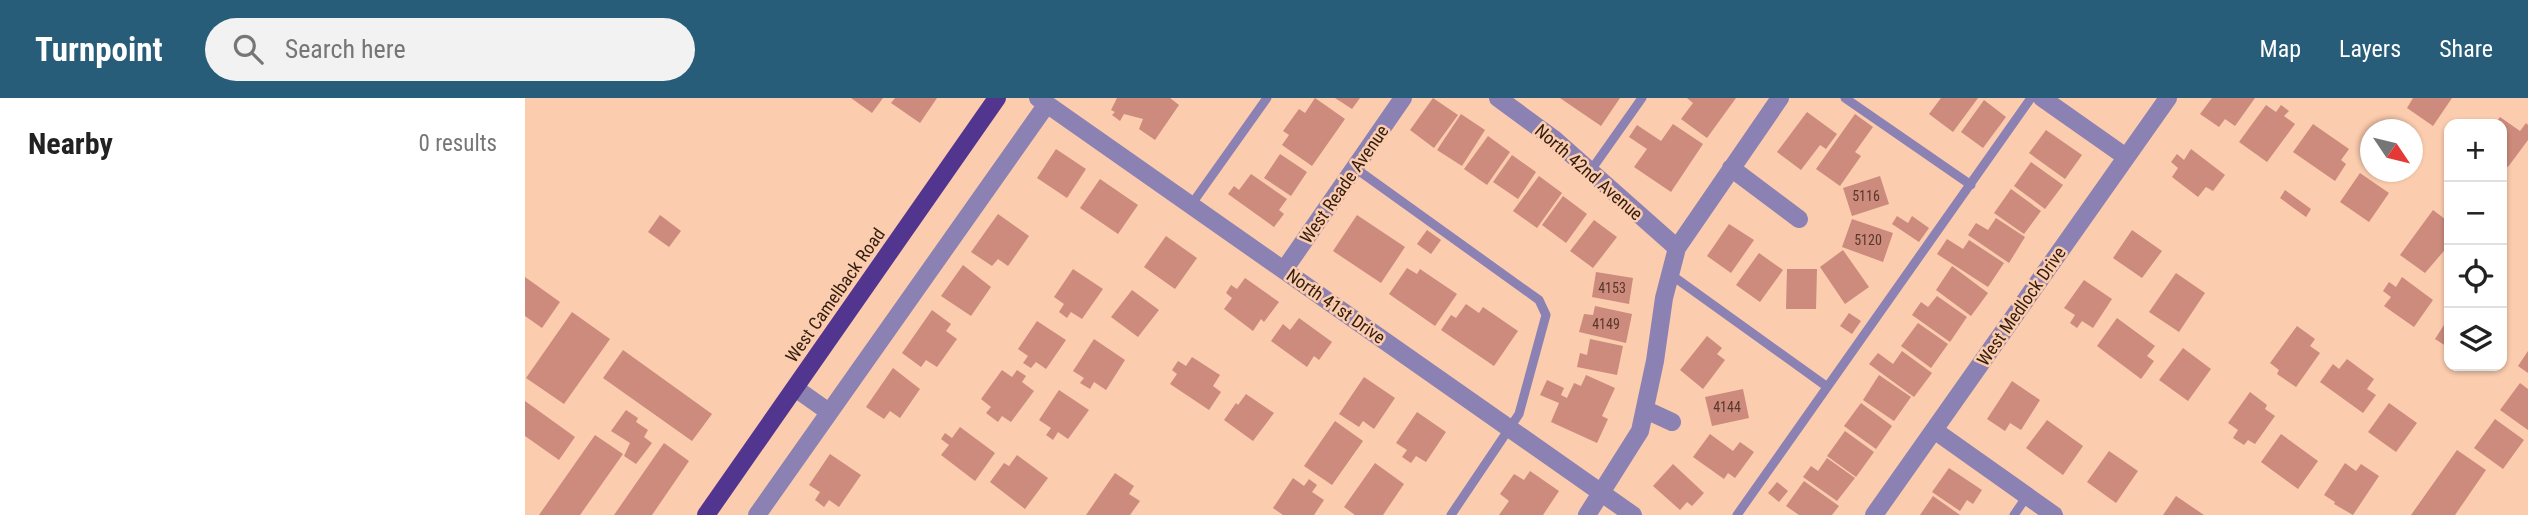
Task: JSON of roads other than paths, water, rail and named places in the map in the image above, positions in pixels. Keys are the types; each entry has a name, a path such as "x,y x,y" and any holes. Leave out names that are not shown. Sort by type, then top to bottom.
{"main road":[{"name":"West Camelback Road","path":"706,515 997,98"}],"street":[{"name":"West Reade Avenue","path":"1284,270 1403,98"},
{"name":"North 42nd Avenue","path":"1498,98 1554,139 1589,173 1677,248"},
{"path":"1587,515 1640,431 1646,410 1664,298 1677,248 1780,98"},
{"path":"2042,98 2126,157"},
{"name":"West Medlock Drive","path":"1874,515 2168,98"},
{"path":"757,515 1042,101"},
{"name":"North 41st Drive","path":"1042,101 1633,515"},
{"path":"1731,168 1799,219"},
{"path":"795,388 829,412"},
{"path":"1646,410 1672,422"},
{"path":"1934,430 2053,515"}],"lane":[{"path":"1191,205 1267,98"},
{"path":"1589,173 1642,98"},
{"path":"1845,98 1971,185"},
{"path":"1737,515 2031,98"},
{"path":"1355,168 1539,300 1546,315 1519,414 1451,515"},
{"path":"1670,274 1826,386"},
{"path":"2014,515 2027,496"}]}
